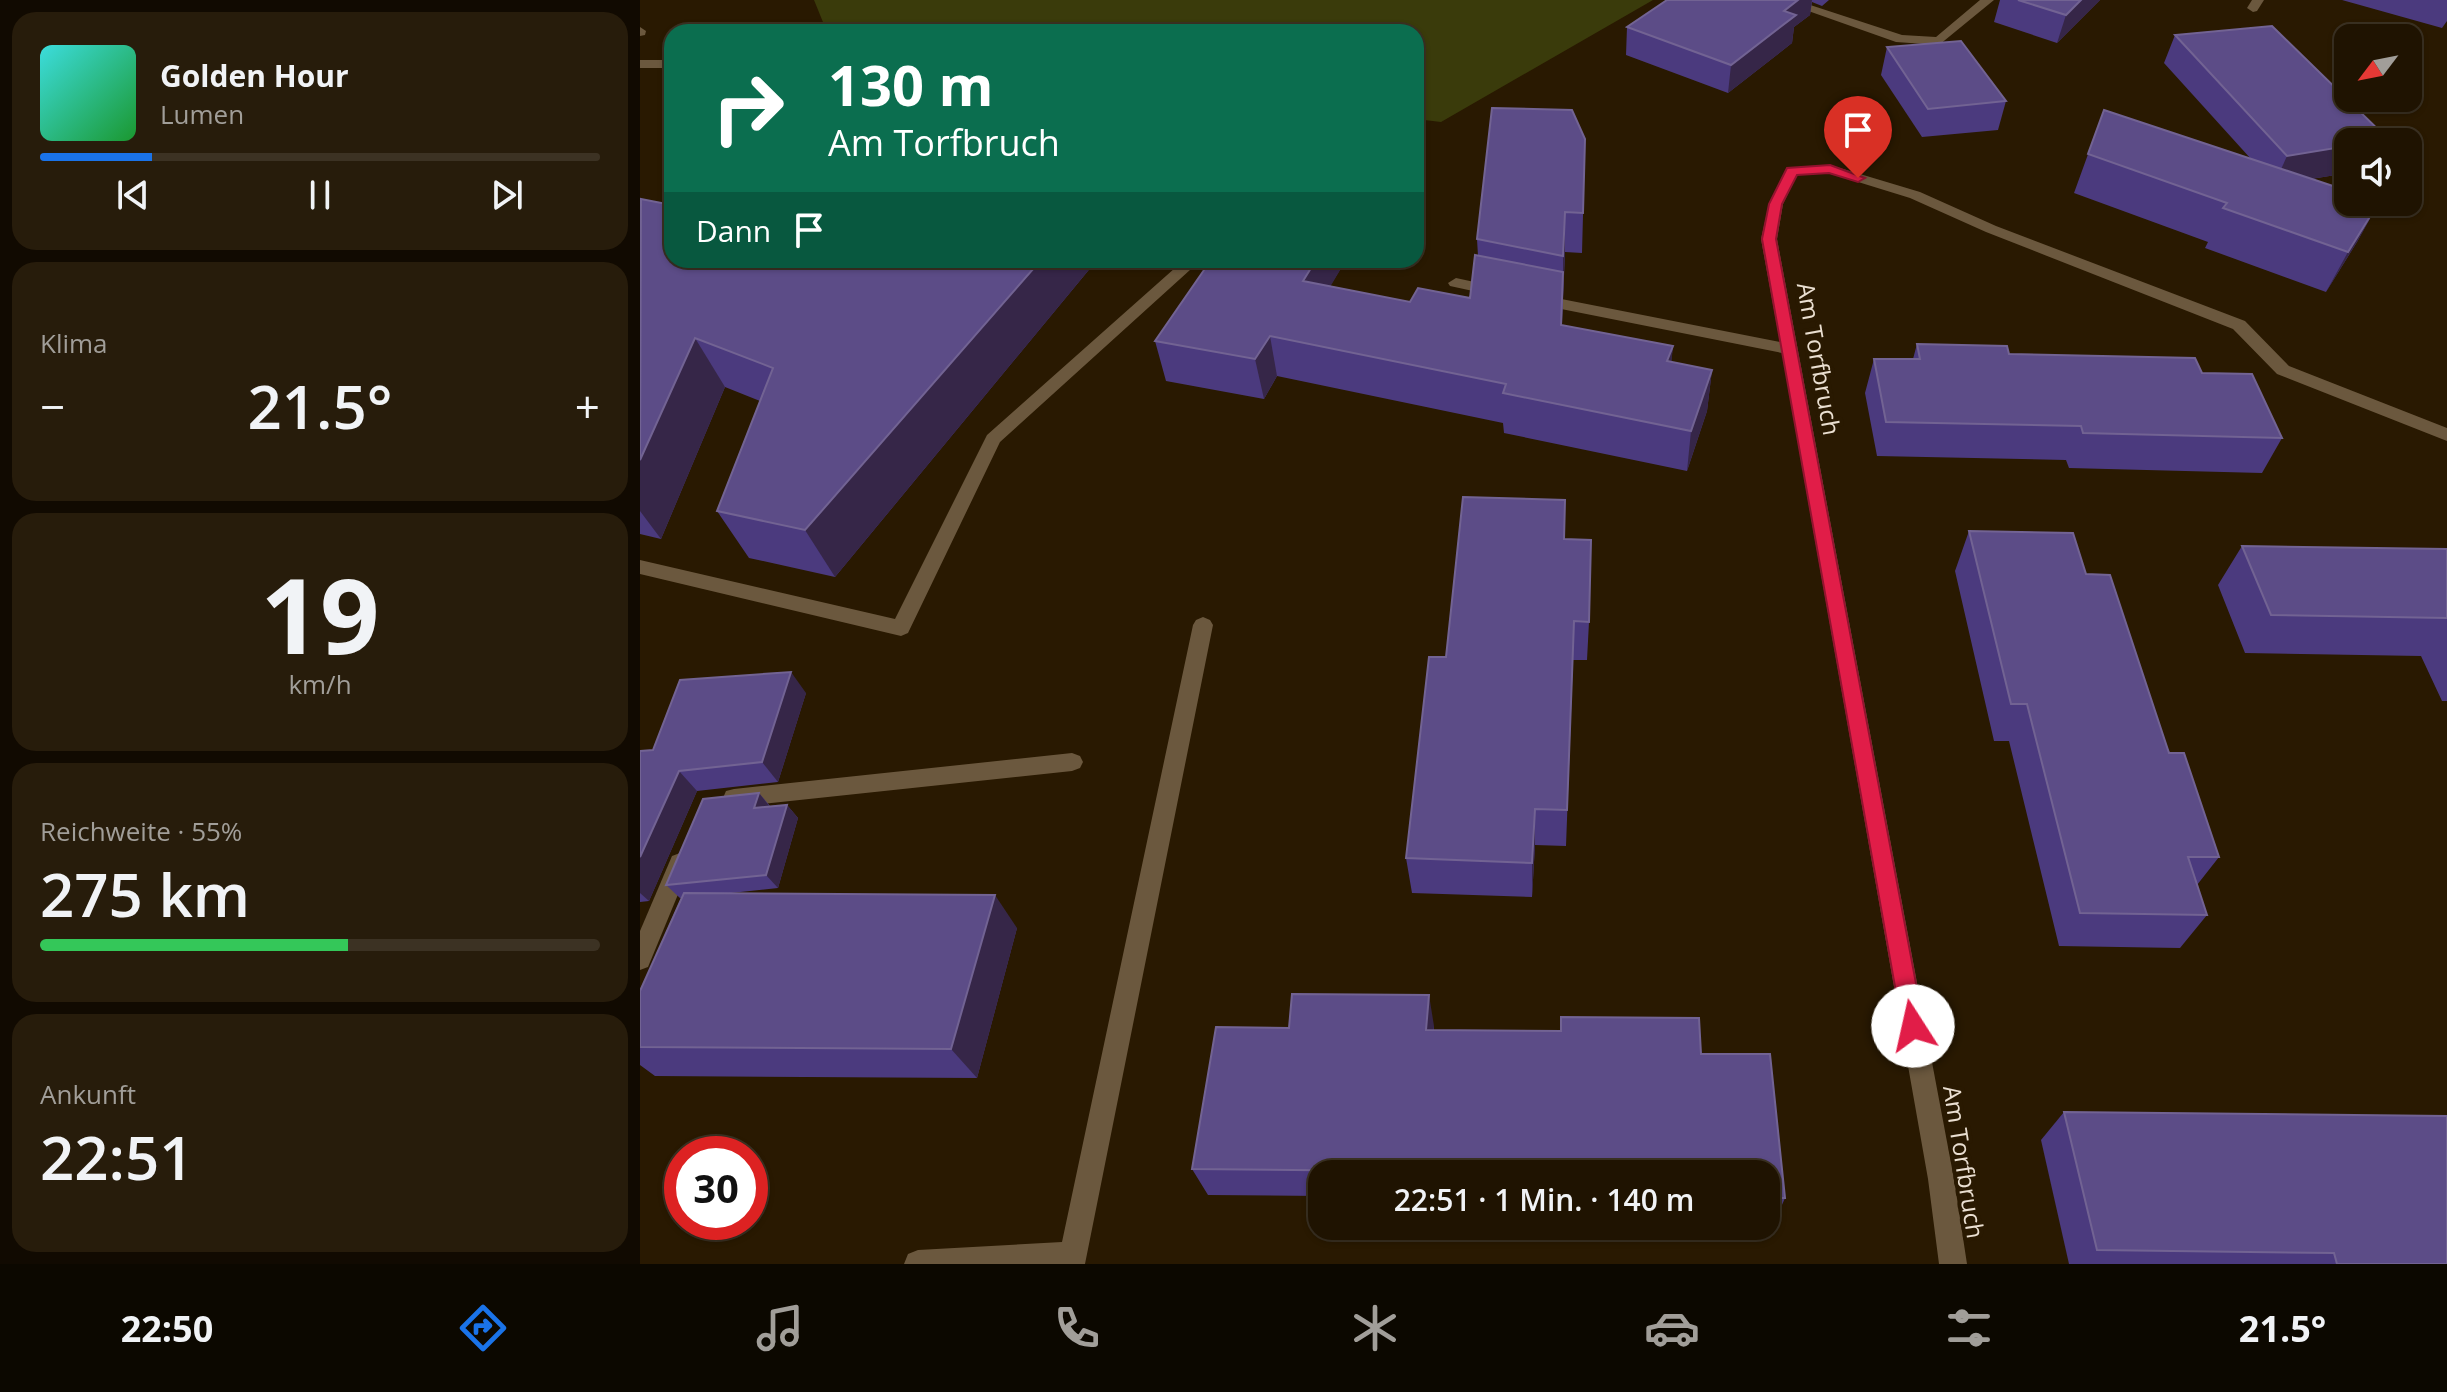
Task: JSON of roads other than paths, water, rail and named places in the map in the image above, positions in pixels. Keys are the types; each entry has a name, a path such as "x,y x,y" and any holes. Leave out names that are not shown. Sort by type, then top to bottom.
{"street":[{"path":"1783,0 1901,39 1939,41 1988,0"},
{"path":"640,64 664,64"},
{"name":"Am Torfbruch","path":"1953,1264 1941,1179 1769,239 1776,204 1792,171 1830,169 1915,195 1991,229 2239,325 2283,370 2447,435"},
{"path":"640,567 901,628 993,439 1184,268"},
{"path":"1456,283 1791,350"},
{"path":"918,1264 1072,1259 1203,625"},
{"path":"705,801 1072,762"},
{"path":"640,959 687,844"}]}
